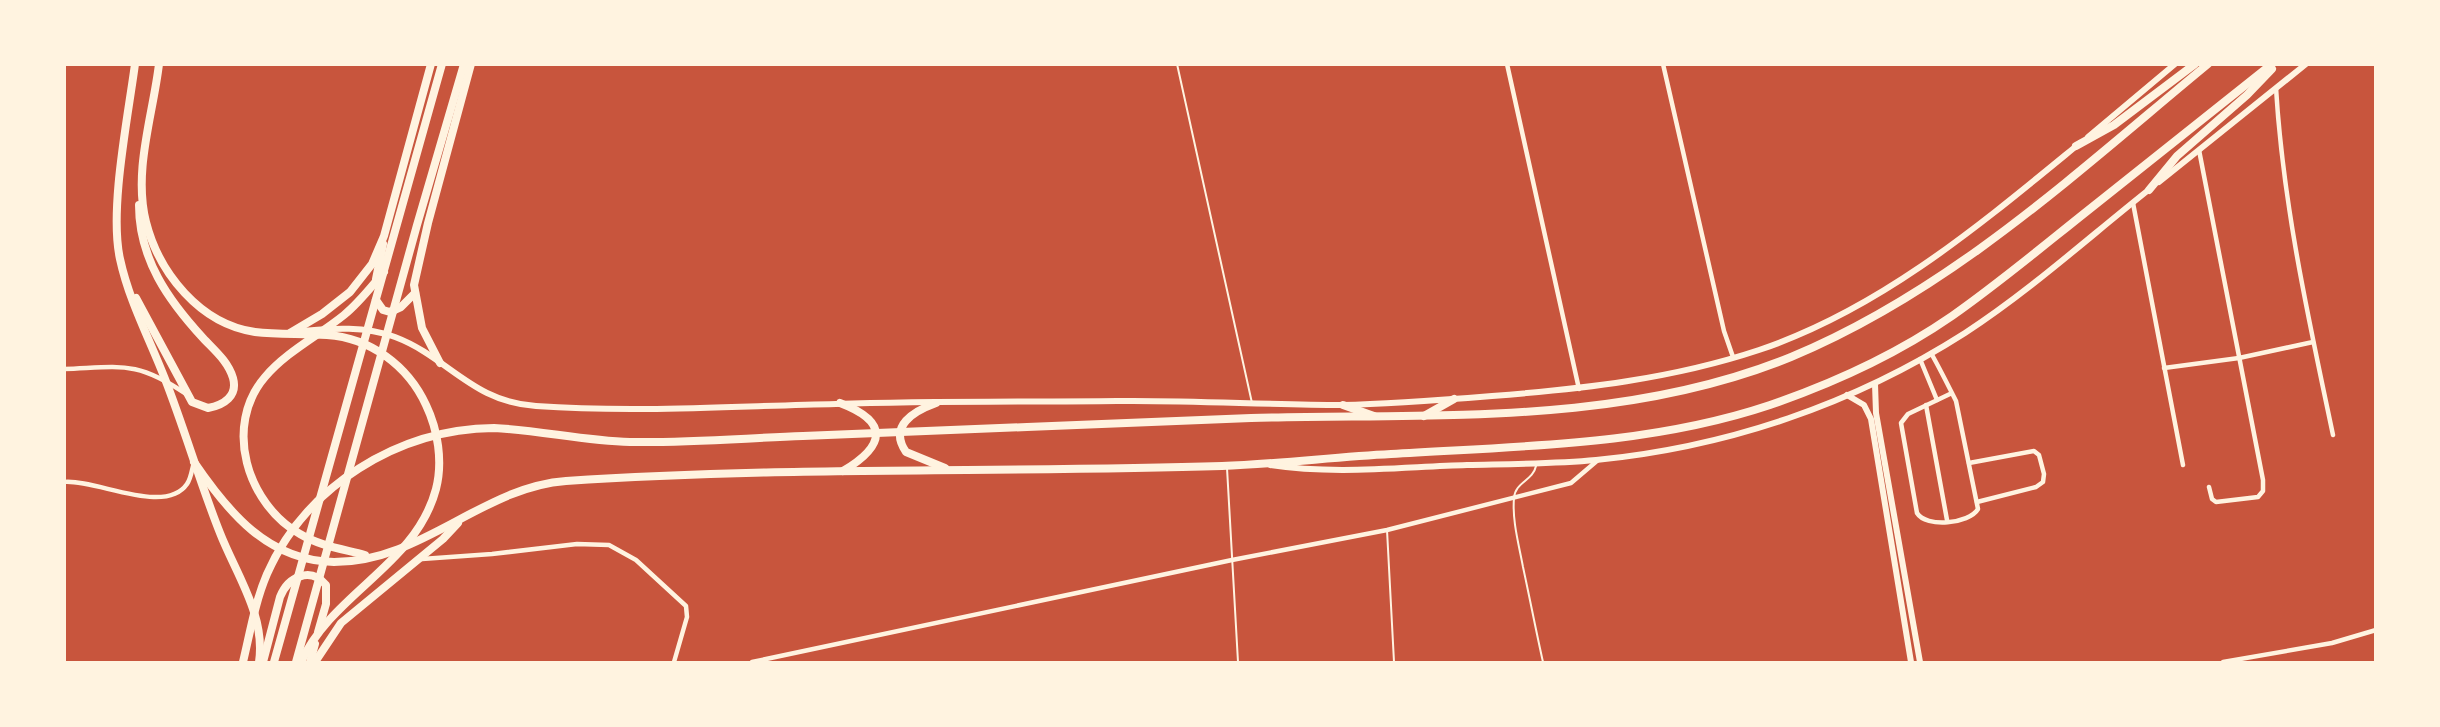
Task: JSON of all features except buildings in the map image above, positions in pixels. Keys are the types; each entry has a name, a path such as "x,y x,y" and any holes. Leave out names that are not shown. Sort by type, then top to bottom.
{"main road":[{"path":"135,64 117,224 120,259 128,287 166,381 221,536 250,601 259,634 259,663"},
{"path":"128,287 148,316 186,394 200,406 218,406 232,395 233,377 219,355 165,291 147,258 139,218 143,173 159,64"},
{"path":"414,293 396,310 383,310 378,304 374,285 384,236 431,64"},
{"path":"274,663 442,64"},
{"path":"296,663 464,64"},
{"path":"440,363 422,328 414,293 416,268 471,64"},
{"path":"2076,146 2114,125 2194,64"},
{"path":"243,663 259,596 275,558 294,527 308,510 345,478 385,454 427,437 472,429 503,429 631,442 1140,422 1423,417 1590,407 1660,396 1738,376 1831,339 1898,304 1965,261 2208,64"},
{"path":"2149,190 2177,156 2247,95 2274,64"},
{"path":"194,462 229,512 253,532 283,551 299,557 331,562 407,547 511,493 558,482 841,472 1226,465 1585,442 1681,429 1733,416 1813,388 1873,362 1950,318 2004,278 2274,64"},
{"path":"143,173 145,219 149,234 157,254 179,288 213,316 235,327 255,332 330,335 372,348 398,365 412,380 427,407 435,428 438,447 436,488 424,518 406,546 334,616 301,663"},
{"path":"290,333 322,314 351,292 372,264 384,236"},
{"path":"369,556 313,541 298,533 272,512 255,484 243,449 243,433 250,403 266,375 344,315 386,269"},
{"path":"1423,417 1454,399"},
{"path":"840,403 868,417 874,427 876,437 873,447 865,457 841,472"},
{"path":"936,403 918,410 904,421 901,445 912,456 951,470"},
{"path":"1343,405 1382,418"},
{"path":"315,663 341,623 419,559 464,518"},
{"path":"263,663 284,587 295,577 309,575 322,579 328,592 310,663"}],"street":[{"path":"1507,64 1579,389"},
{"path":"1663,64 1716,297 1733,357"},
{"path":"290,333 333,328 364,330 401,340 486,394 532,406 650,407 1162,400 1343,405 1579,389 1656,376 1733,357 1777,343 1836,316 1922,267 1958,242 2175,64"},
{"path":"1258,463 1322,471 1598,460 1730,438 1786,419 1875,384 1931,353 2018,296 2306,64"},
{"path":"2276,88 2280,148 2313,342 2333,435"},
{"path":"2199,150 2263,480 2263,491 2258,497 2216,502 2212,500 2209,487"},
{"path":"2133,203 2183,465"},
{"path":"2164,368 2239,358 2313,342"},
{"path":"1931,353 1952,393 1960,415 1978,509 1971,516 1928,521 1918,516 1902,418 1952,393"},
{"path":"1920,359 1937,400"},
{"path":"64,369 131,367 151,372 186,394"},
{"path":"1875,384 1876,413 1920,663"},
{"path":"1847,395 1864,405 1871,419 1911,663"},
{"path":"1926,405 1947,520"},
{"path":"1970,463 2034,451 2039,454 2044,474 2043,482 2036,487 1977,502"},
{"path":"752,663 1232,560 1387,530 1514,495 1571,483 1598,460"},
{"path":"64,482 79,482 160,498 171,495 187,484 194,462"},
{"path":"419,559 492,555 577,544 609,545 636,560 686,606 687,617 674,663"},
{"path":"2223,663 2332,643 2376,630"}],"lane":[{"path":"1177,64 1252,403"},
{"path":"1536,463 1534,475 1520,484 1514,495 1517,537 1543,663"},
{"path":"1226,465 1238,663"},
{"path":"1387,530 1394,663"}]}
